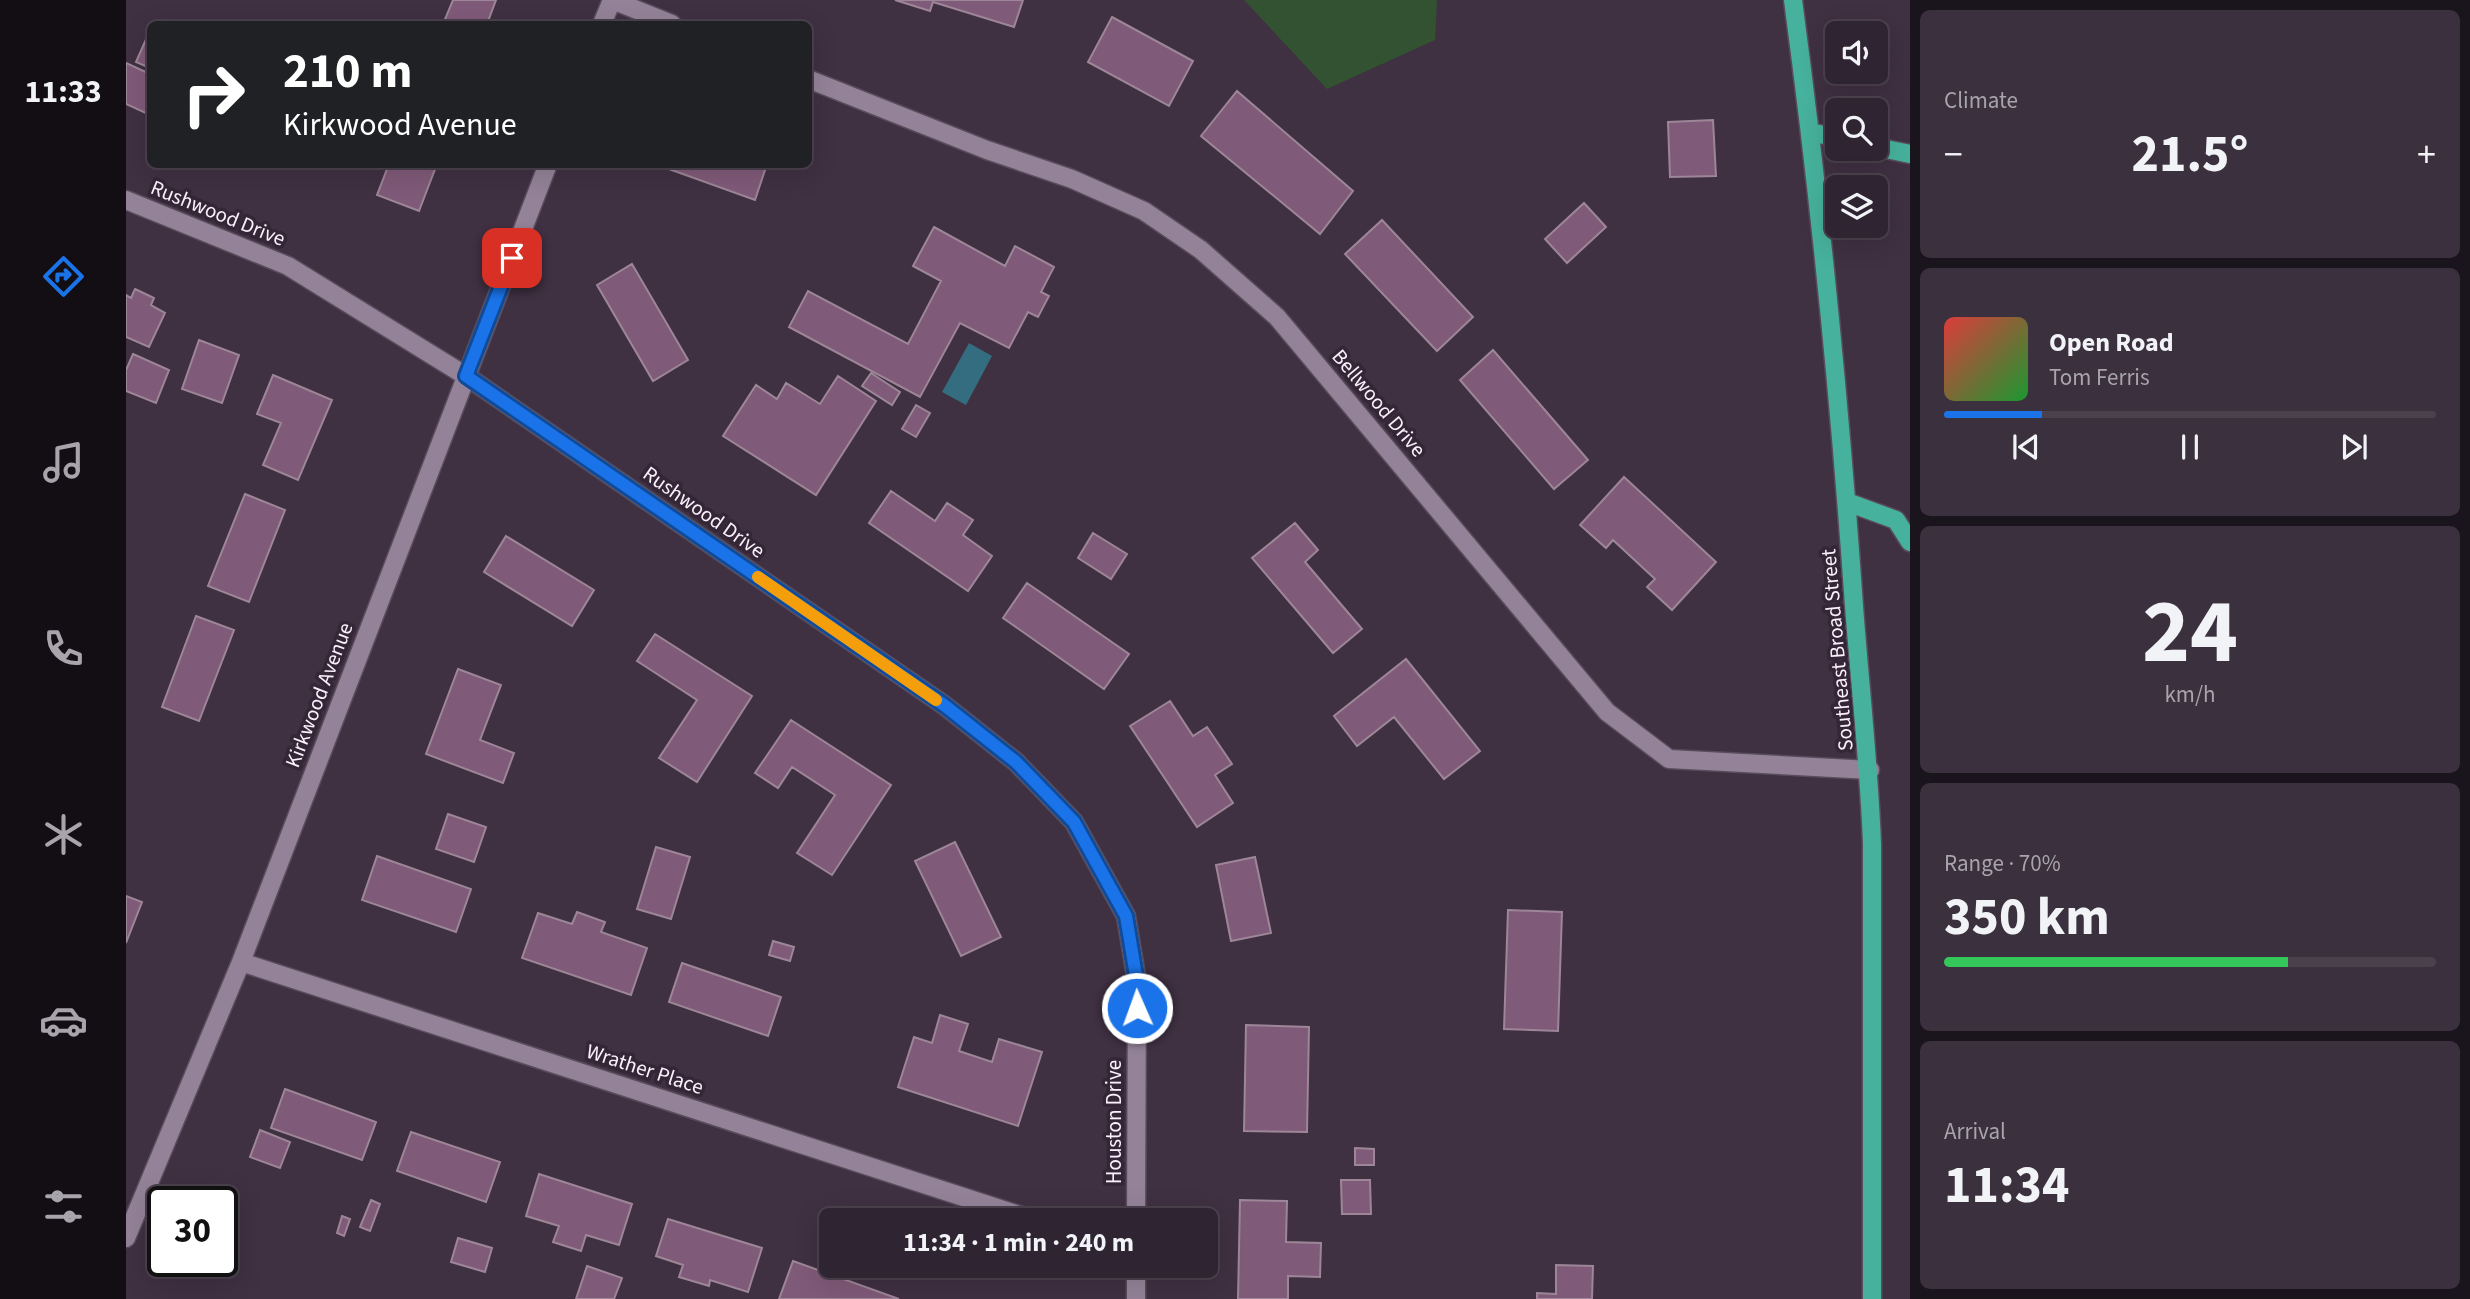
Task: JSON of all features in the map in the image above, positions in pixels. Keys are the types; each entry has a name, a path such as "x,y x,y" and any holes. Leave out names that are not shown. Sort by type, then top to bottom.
{"main road":[{"name":"Southeast Broad Street","path":"1793,0 1811,132 1870,770 1872,1299"},
{"path":"1811,132 1825,135"},
{"path":"1888,149 1910,154"},
{"path":"1847,502 1896,520 1910,542"}],"street":[{"path":"603,21 612,0 664,21"},
{"name":"Bellwood Drive","path":"812,81 987,150 1072,179 1144,211 1201,250 1277,317 1607,712 1669,760 1870,770"},
{"name":"Kirkwood Avenue","path":"126,1238 241,962 546,168"},
{"name":"Rushwood Drive","path":"126,200 288,266 466,376 944,705 1016,762 1074,822 1126,916 1137,982"},
{"name":"Wrather Place","path":"241,962 997,1208"},
{"name":"Houston Drive","path":"1136,1208 1137,982"},
{"path":"1136,1278 1136,1299"}],"green space":[{"path":"1244,0 1437,0 1435,40 1327,89"}],"water":[{"path":"969,343 992,356 966,405 942,392"}],"building":[{"path":"453,0 496,0 488,21 444,21"},
{"path":"895,0 1023,0 1014,27 933,2 930,11"},
{"path":"1112,17 1193,61 1169,106 1088,62"},
{"path":"147,37 147,67 136,62"},
{"path":"126,63 147,73 147,114 126,104"},
{"path":"1237,91 1353,191 1320,234 1201,136"},
{"path":"1713,120 1716,176 1670,177 1668,122"},
{"path":"387,168 435,168 419,211 377,195"},
{"path":"666,168 766,168 755,200"},
{"path":"1584,203 1606,227 1567,263 1545,239"},
{"path":"1382,220 1473,317 1437,351 1345,254"},
{"path":"934,227 1005,266 1015,246 1054,267 1041,292 1049,296 1038,317 1028,312 1009,348 960,323 920,397 789,327 808,291 908,344 941,281 913,266"},
{"path":"632,264 688,360 653,381 597,285"},
{"path":"135,289 154,298 151,305 165,313 149,347 126,337 126,295 131,298"},
{"path":"199,340 239,355 222,403 182,389"},
{"path":"1493,350 1588,460 1554,489 1460,380"},
{"path":"133,354 169,370 156,403 126,391 126,370"},
{"path":"871,373 900,392 892,405 862,386"},
{"path":"273,375 332,400 298,480 263,465 281,423 257,414"},
{"path":"838,376 876,401 816,495 723,436 756,385 777,399 786,383 820,404"},
{"path":"916,405 930,413 916,437 902,429"},
{"path":"1624,477 1716,562 1672,610 1647,587 1655,579 1613,540 1606,548 1580,525"},
{"path":"891,491 935,521 947,503 973,520 963,535 992,556 968,591 869,523"},
{"path":"245,494 285,510 249,602 208,586"},
{"path":"1295,523 1318,550 1305,562 1362,629 1333,653 1252,558"},
{"path":"1093,533 1127,554 1111,579 1078,558"},
{"path":"506,536 594,590 572,626 484,572"},
{"path":"1027,583 1129,654 1104,689 1003,618"},
{"path":"196,616 234,630 199,721 162,707"},
{"path":"655,634 752,696 697,782 659,758 697,700 637,661"},
{"path":"1406,659 1480,751 1444,779 1394,717 1357,746 1334,716"},
{"path":"458,669 501,685 480,740 514,753 503,783 426,754"},
{"path":"1170,701 1193,736 1207,727 1232,764 1215,775 1233,803 1197,827 1130,726"},
{"path":"791,720 891,785 832,875 797,853 835,795 792,767 778,788 755,773"},
{"path":"448,814 486,827 474,862 436,849"},
{"path":"955,842 1001,937 961,956 915,861"},
{"path":"656,847 690,857 671,919 637,909"},
{"path":"377,856 471,889 456,932 362,900"},
{"path":"1255,857 1271,933 1231,941 1216,865"},
{"path":"126,896 142,902 126,943"},
{"path":"1508,910 1562,912 1558,1031 1504,1029"},
{"path":"577,912 605,922 601,932 647,948 631,995 522,958 538,913 572,924"},
{"path":"773,941 794,947 790,961 769,955"},
{"path":"682,963 781,997 768,1036 669,1002"},
{"path":"940,1015 968,1024 959,1051 992,1062 999,1039 1042,1052 1018,1126 898,1087 914,1037 932,1043"},
{"path":"1246,1025 1309,1027 1307,1132 1244,1131"},
{"path":"285,1089 376,1122 362,1160 271,1128"},
{"path":"260,1130 290,1142 280,1168 250,1157"},
{"path":"411,1132 500,1162 486,1202 397,1171"},
{"path":"1355,1148 1374,1149 1374,1165 1355,1165"},
{"path":"539,1174 632,1204 619,1245 586,1235 581,1251 553,1242 559,1226 526,1216"},
{"path":"1341,1180 1370,1180 1371,1214 1342,1214"},
{"path":"371,1200 380,1204 370,1231 360,1227"},
{"path":"1240,1200 1287,1201 1286,1242 1321,1243 1320,1277 1288,1276 1288,1299 1238,1299"},
{"path":"342,1216 350,1219 344,1236 337,1233"},
{"path":"668,1219 762,1248 748,1292 710,1280 709,1286 679,1277 683,1265 656,1256"},
{"path":"458,1238 492,1248 485,1272 451,1262"},
{"path":"793,1261 819,1270 819,1278 840,1278 899,1299 779,1299"},
{"path":"1556,1265 1593,1266 1592,1299 1537,1299 1537,1293 1556,1294"},
{"path":"587,1266 622,1278 614,1299 576,1299"}],"slow traffic":[{"path":"758,577 936,700"}],"route":[{"path":"512,258 466,376 944,705 1016,762 1074,822 1126,916 1137,982 1137,1008"}]}
